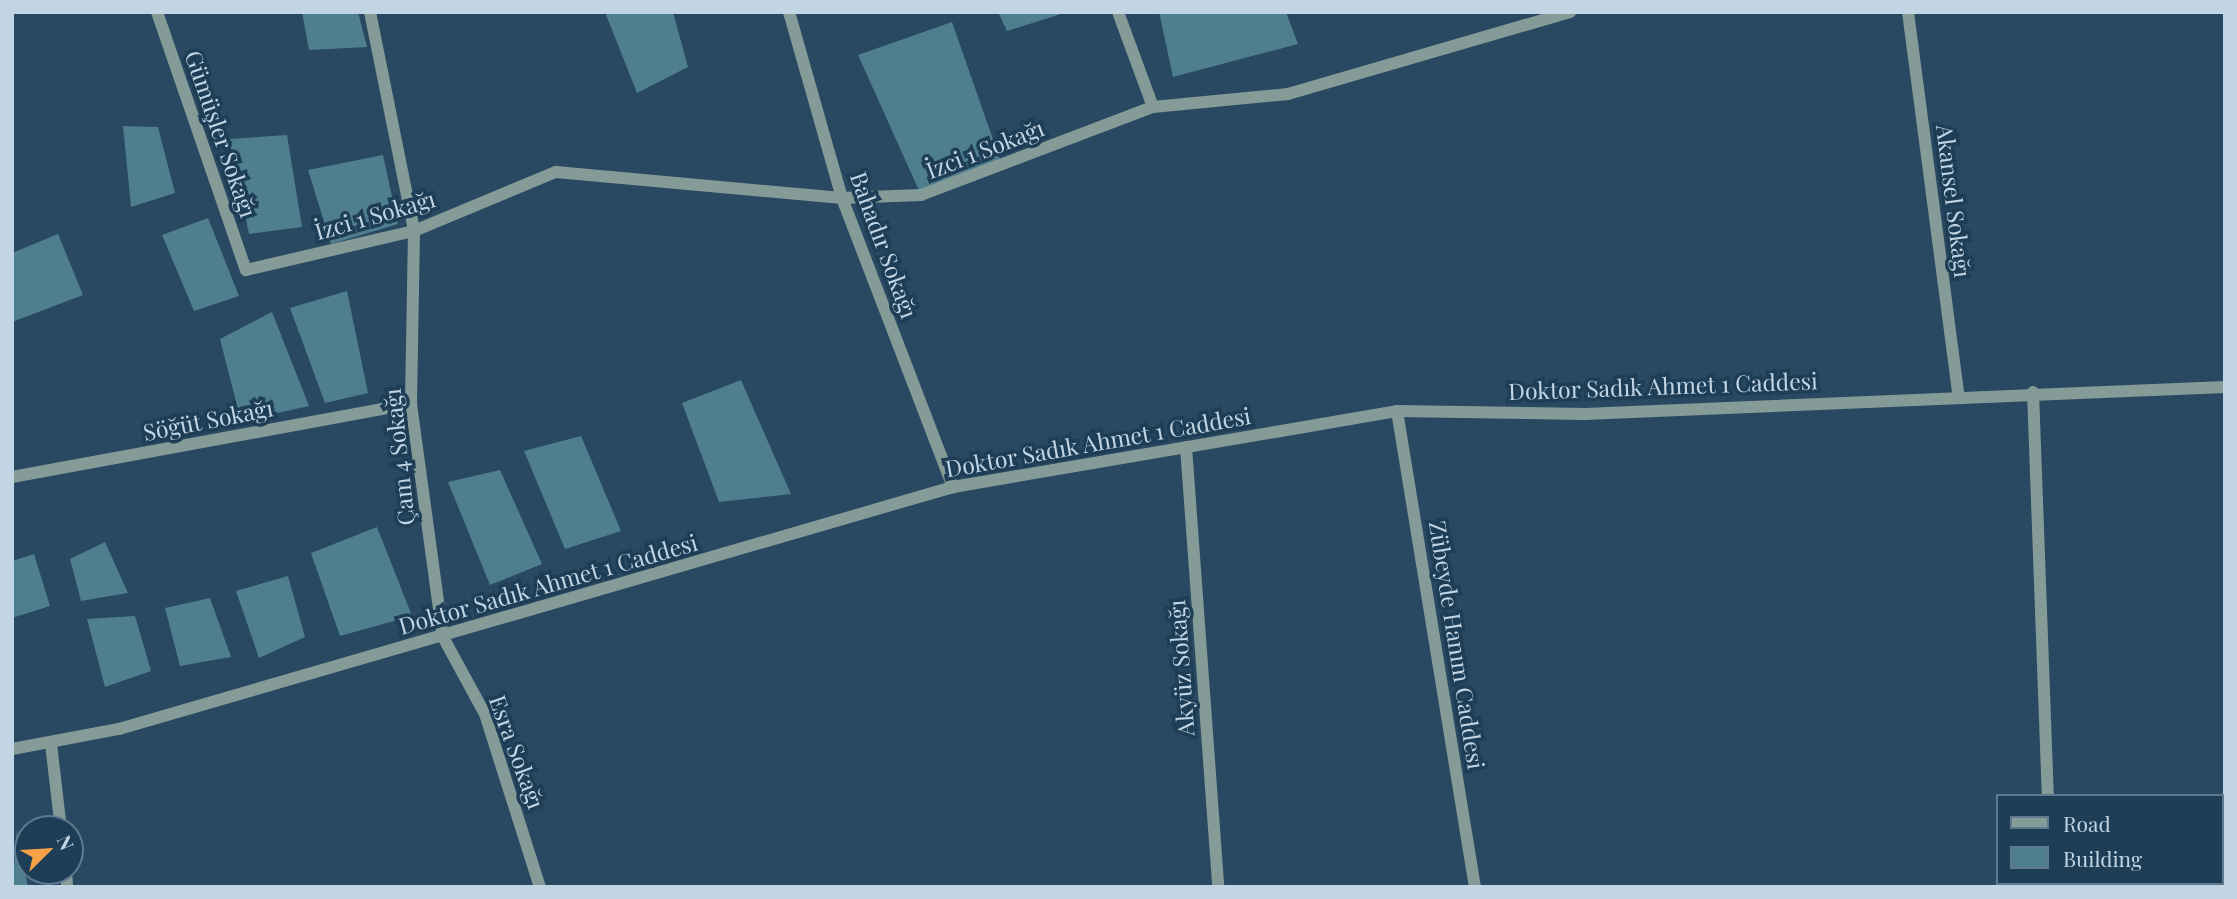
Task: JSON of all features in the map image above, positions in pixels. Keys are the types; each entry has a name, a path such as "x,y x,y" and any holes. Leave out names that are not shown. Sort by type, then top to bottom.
{"street":[{"name":"Gümüşler Sokağı","path":"157,12 246,270"},
{"name":"Çam 4 Sokağı","path":"370,12 414,231 411,404 443,637"},
{"name":"Bahadır Sokağı","path":"789,12 842,198 953,487"},
{"path":"1118,12 1153,107"},
{"name":"İzci 1 Sokağı","path":"246,270 414,231 556,172 842,198 921,195 1153,107 1288,93 1570,12"},
{"name":"Akansel Sokağı","path":"1908,12 1958,394"},
{"name":"Doktor Sadık Ahmet 1 Caddesi","path":"12,749 51,744 443,637 953,487 1397,411 1585,414 1958,394 2225,387"},
{"path":"2033,392 2048,794"},
{"name":"Söğüt Sokağı","path":"12,478 411,404"},
{"name":"Zübeyde Hanım Caddesi","path":"1397,411 1475,887"},
{"name":"Akyüz Sokağı","path":"1186,447 1218,887"},
{"name":"Esra Sokağı","path":"443,637 485,714 540,887"},
{"path":"51,744 59,815"}],"building":[{"path":"302,12 358,12 367,47 309,50"},
{"path":"605,12 673,12 688,67 637,93"},
{"path":"998,12 1064,12 1064,13 1007,31"},
{"path":"1159,12 1286,12 1298,44 1173,77"},
{"path":"952,22 1002,165 921,195 858,55"},
{"path":"123,126 158,127 175,193 131,207"},
{"path":"287,135 302,227 249,234 229,139"},
{"path":"383,155 398,224 331,244 308,170"},
{"path":"208,218 239,296 194,311 162,235"},
{"path":"58,234 83,295 12,322 12,253"},
{"path":"347,291 368,393 325,403 290,308"},
{"path":"272,312 309,406 241,421 220,339"},
{"path":"741,380 791,494 719,502 682,403"},
{"path":"581,436 621,531 565,549 524,451"},
{"path":"500,470 542,564 490,585 448,482"},
{"path":"377,527 412,616 340,636 311,553"},
{"path":"105,542 128,593 81,601 70,559"},
{"path":"34,554 50,606 12,618 12,561"},
{"path":"288,576 305,637 259,658 236,591"},
{"path":"210,598 231,657 180,666 165,608"},
{"path":"135,616 151,671 105,687 87,619"},
{"path":"14,864 14,885 28,887 12,887"}]}
